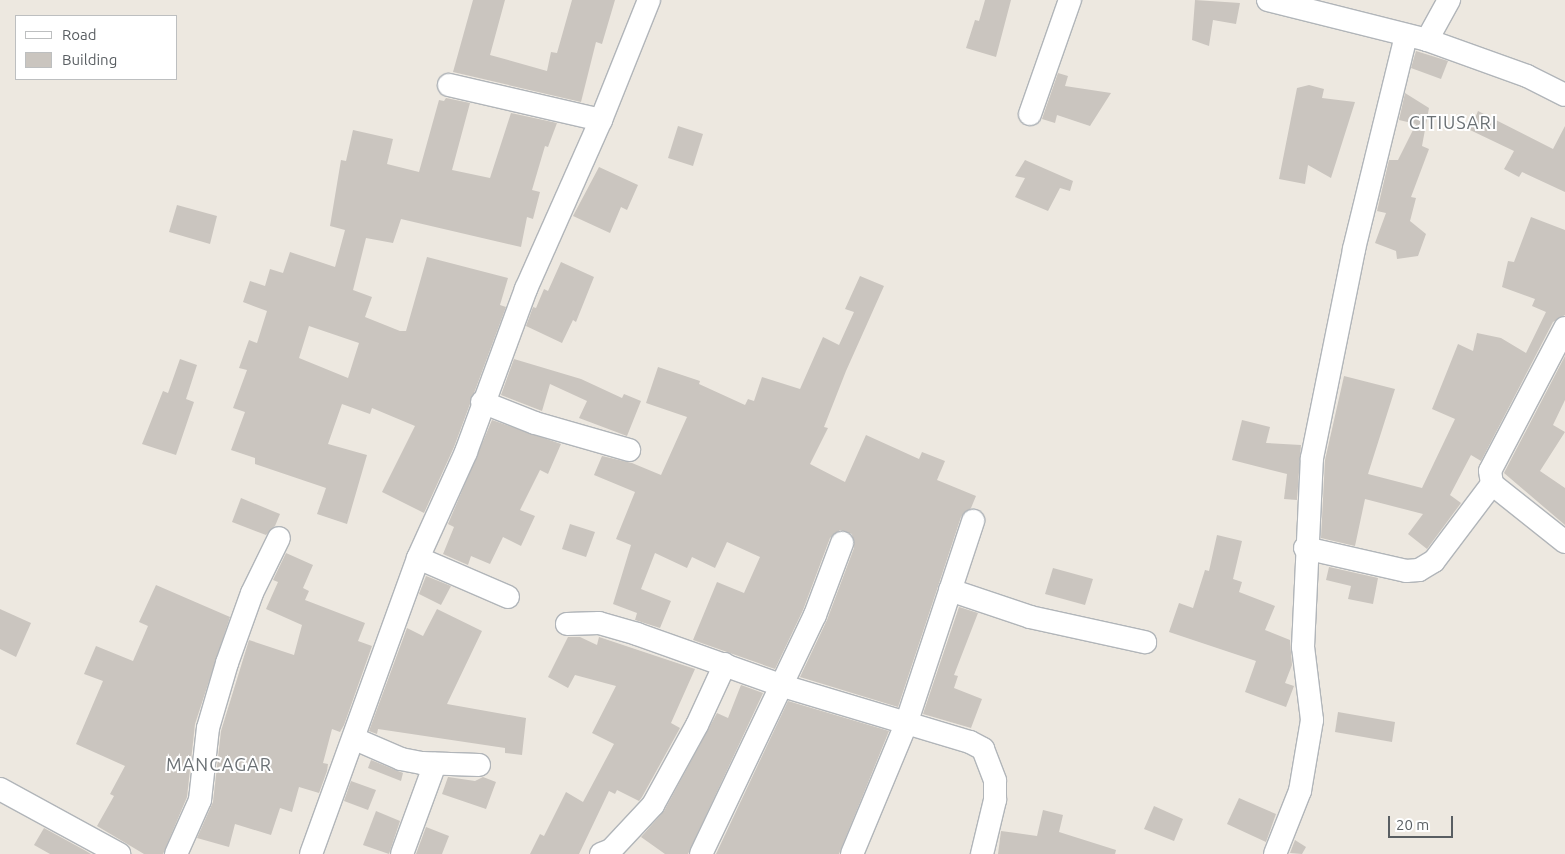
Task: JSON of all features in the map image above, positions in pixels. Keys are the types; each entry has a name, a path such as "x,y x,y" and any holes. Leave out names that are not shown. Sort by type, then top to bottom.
{"street":[{"path":"315,842 355,739 418,558 466,452 482,402 526,289 602,120 649,0"},
{"path":"1030,114 1070,0"},
{"path":"1268,0 1416,37 1527,76 1565,95"},
{"path":"1276,854 1300,791 1311,728 1312,704 1303,647 1306,548 1312,458 1354,249 1416,37 1449,0"},
{"path":"449,85 602,120"},
{"path":"1565,328 1490,471 1492,484 1565,542"},
{"path":"482,402 535,423 629,450"},
{"path":"1306,548 1406,571 1419,570 1434,561 1492,484"},
{"path":"852,854 906,724 972,522"},
{"path":"176,854 200,800 208,728 227,663 252,593 279,538"},
{"path":"701,854 783,686 815,615 842,543"},
{"path":"418,558 508,597"},
{"path":"950,590 1030,617 1145,642"},
{"path":"567,624 599,623 725,664 783,686 970,742 983,749 992,768 995,791 982,854"},
{"path":"604,853 653,805 697,725 725,664"},
{"path":"355,739 432,773 479,765"},
{"path":"402,854 432,773"},
{"path":"0,789 119,854"}],"building":[{"path":"473,0 505,0 490,55 547,71 551,52 557,53 572,0 615,0 602,44 596,42 581,102 453,72"},
{"path":"985,0 1011,0 996,57 966,48 975,20 979,21"},
{"path":"1195,0 1240,3 1236,24 1213,20 1209,46 1192,40"},
{"path":"1416,51 1448,61 1441,79 1411,68"},
{"path":"1058,73 1068,76 1065,86 1111,93 1090,126 1057,115 1055,123 1042,119"},
{"path":"1309,85 1324,89 1322,98 1355,102 1331,178 1308,165 1305,184 1279,179 1297,88"},
{"path":"1405,93 1429,108 1422,146 1429,149 1411,197 1416,198 1410,221 1426,234 1418,256 1397,259 1396,251 1375,243 1386,213 1377,211 1389,160 1398,160 1416,124 1399,120"},
{"path":"446,98 470,103 452,170 490,178 511,113 557,123 548,147 545,146 532,190 540,192 533,219 527,217 521,247 401,219 393,243 366,238 353,290 372,297 365,317 400,331 406,331 427,257 508,278 500,305 506,307 454,447 424,513 382,492 415,426 372,408 370,414 342,404 328,444 367,455 347,524 317,514 326,488 255,464 255,458 231,450 245,412 233,408 247,370 239,368 249,340 257,343 267,311 243,302 250,281 265,286 270,269 283,273 290,252 335,267 345,230 330,226 341,160 346,161 353,130 393,139 387,164 419,172 439,100 444,101","holes":["309,326 359,343 348,378 299,358"]},
{"path":"1478,111 1553,149 1565,126 1565,192 1522,172 1519,177 1504,169 1514,151 1470,130"},
{"path":"678,126 703,134 693,166 668,158"},
{"path":"1025,160 1073,181 1070,191 1060,188 1048,211 1015,197 1025,178 1015,176"},
{"path":"599,167 638,185 627,210 621,207 610,233 573,216"},
{"path":"177,205 217,216 210,244 169,232"},
{"path":"1531,217 1565,230 1565,315 1553,322 1481,461 1471,455 1450,495 1461,503 1427,549 1408,534 1423,514 1365,499 1355,546 1321,538 1325,460 1344,376 1395,389 1368,474 1422,488 1455,419 1432,409 1458,344 1473,351 1477,333 1501,338 1526,353 1546,312 1532,306 1535,299 1502,287 1508,261 1514,262"},
{"path":"561,262 594,277 576,322 573,320 562,343 526,326 533,307 536,308 544,289 548,291"},
{"path":"860,276 884,286 846,371 824,427 828,428 810,464 845,482 866,435 919,459 922,452 945,461 937,480 976,496 971,508 961,517 898,707 800,677 827,620 854,548 852,534 840,530 830,538 803,610 775,669 693,640 717,582 744,593 760,557 727,542 715,568 692,557 687,568 655,553 641,589 671,601 660,628 635,620 637,613 613,604 631,545 616,539 635,492 594,475 602,456 632,463 661,475 687,417 646,403 658,367 700,381 699,384 745,405 748,399 754,401 762,377 800,389 823,337 839,345 854,312 845,309"},
{"path":"1565,356 1565,400 1553,425 1565,432 1540,471 1565,488 1565,525 1504,473"},
{"path":"180,359 197,365 186,399 194,402 176,455 142,444 163,391 168,393"},
{"path":"514,359 581,379 622,398 624,394 641,401 627,436 579,418 587,401 550,384 542,411 501,395"},
{"path":"492,420 561,444 548,474 540,470 520,510 535,516 521,546 503,537 490,564 471,556 468,565 443,554 454,527 448,524"},
{"path":"1242,420 1270,427 1266,443 1301,445 1297,500 1284,499 1287,474 1232,460"},
{"path":"241,498 280,514 275,526 266,535 232,522"},
{"path":"570,524 595,532 586,557 562,549"},
{"path":"1217,535 1242,541 1233,579 1242,582 1239,592 1275,606 1265,630 1290,640 1292,665 1285,683 1294,686 1286,707 1245,692 1256,661 1169,632 1179,603 1193,608 1205,570 1209,571"},
{"path":"286,553 313,565 303,588 309,591 305,600 365,623 358,641 372,646 344,725 340,732 332,729 323,763 328,764 327,771 319,793 299,787 292,812 280,808 271,835 235,824 229,847 197,838 213,802 221,731 249,640 294,655 302,625 266,609 278,582 273,580"},
{"path":"1329,567 1378,578 1373,604 1348,599 1351,586 1326,580"},
{"path":"1053,568 1093,579 1085,605 1045,594"},
{"path":"426,576 451,586 441,605 419,594"},
{"path":"156,585 230,617 195,724 187,797 163,854 144,854 97,826 114,796 110,794 125,766 76,744 103,681 84,674 96,646 133,661 148,626 139,622"},
{"path":"959,607 978,613 954,675 958,676 954,688 982,699 971,728 923,714"},
{"path":"0,609 31,623 16,657 0,649"},
{"path":"437,609 482,631 447,704 526,718 522,755 505,753 505,748 378,729 377,734 369,731 407,628 423,636"},
{"path":"568,637 580,637 597,645 599,637 695,669 671,723 680,728 639,801 617,790 615,794 609,791 579,854 530,854 540,834 544,836 566,792 583,802 614,744 592,733 616,686 575,675 568,688 548,677"},
{"path":"741,685 763,693 688,854 665,854 641,837 664,811 717,713 728,718"},
{"path":"788,701 889,731 839,854 716,854"},
{"path":"1338,712 1395,722 1392,742 1335,732"},
{"path":"371,760 403,773 401,781 368,768"},
{"path":"448,777 475,781 483,777 496,782 486,809 442,794"},
{"path":"351,781 376,790 368,810 344,801"},
{"path":"1239,798 1276,814 1266,842 1227,824"},
{"path":"1154,806 1183,819 1174,841 1144,829"},
{"path":"1043,810 1063,815 1059,832 1116,850 1115,854 998,854 1001,831 1037,836"},
{"path":"376,811 400,821 389,854 363,845"},
{"path":"426,827 449,836 442,854 416,854"},
{"path":"44,828 91,854 50,854 34,845"},
{"path":"1295,840 1306,847 1302,854 1290,853"}],"district":[{"name":"CITIUSARI","path":"1453,122"},
{"name":"MANCAGAR","path":"219,764"}]}
